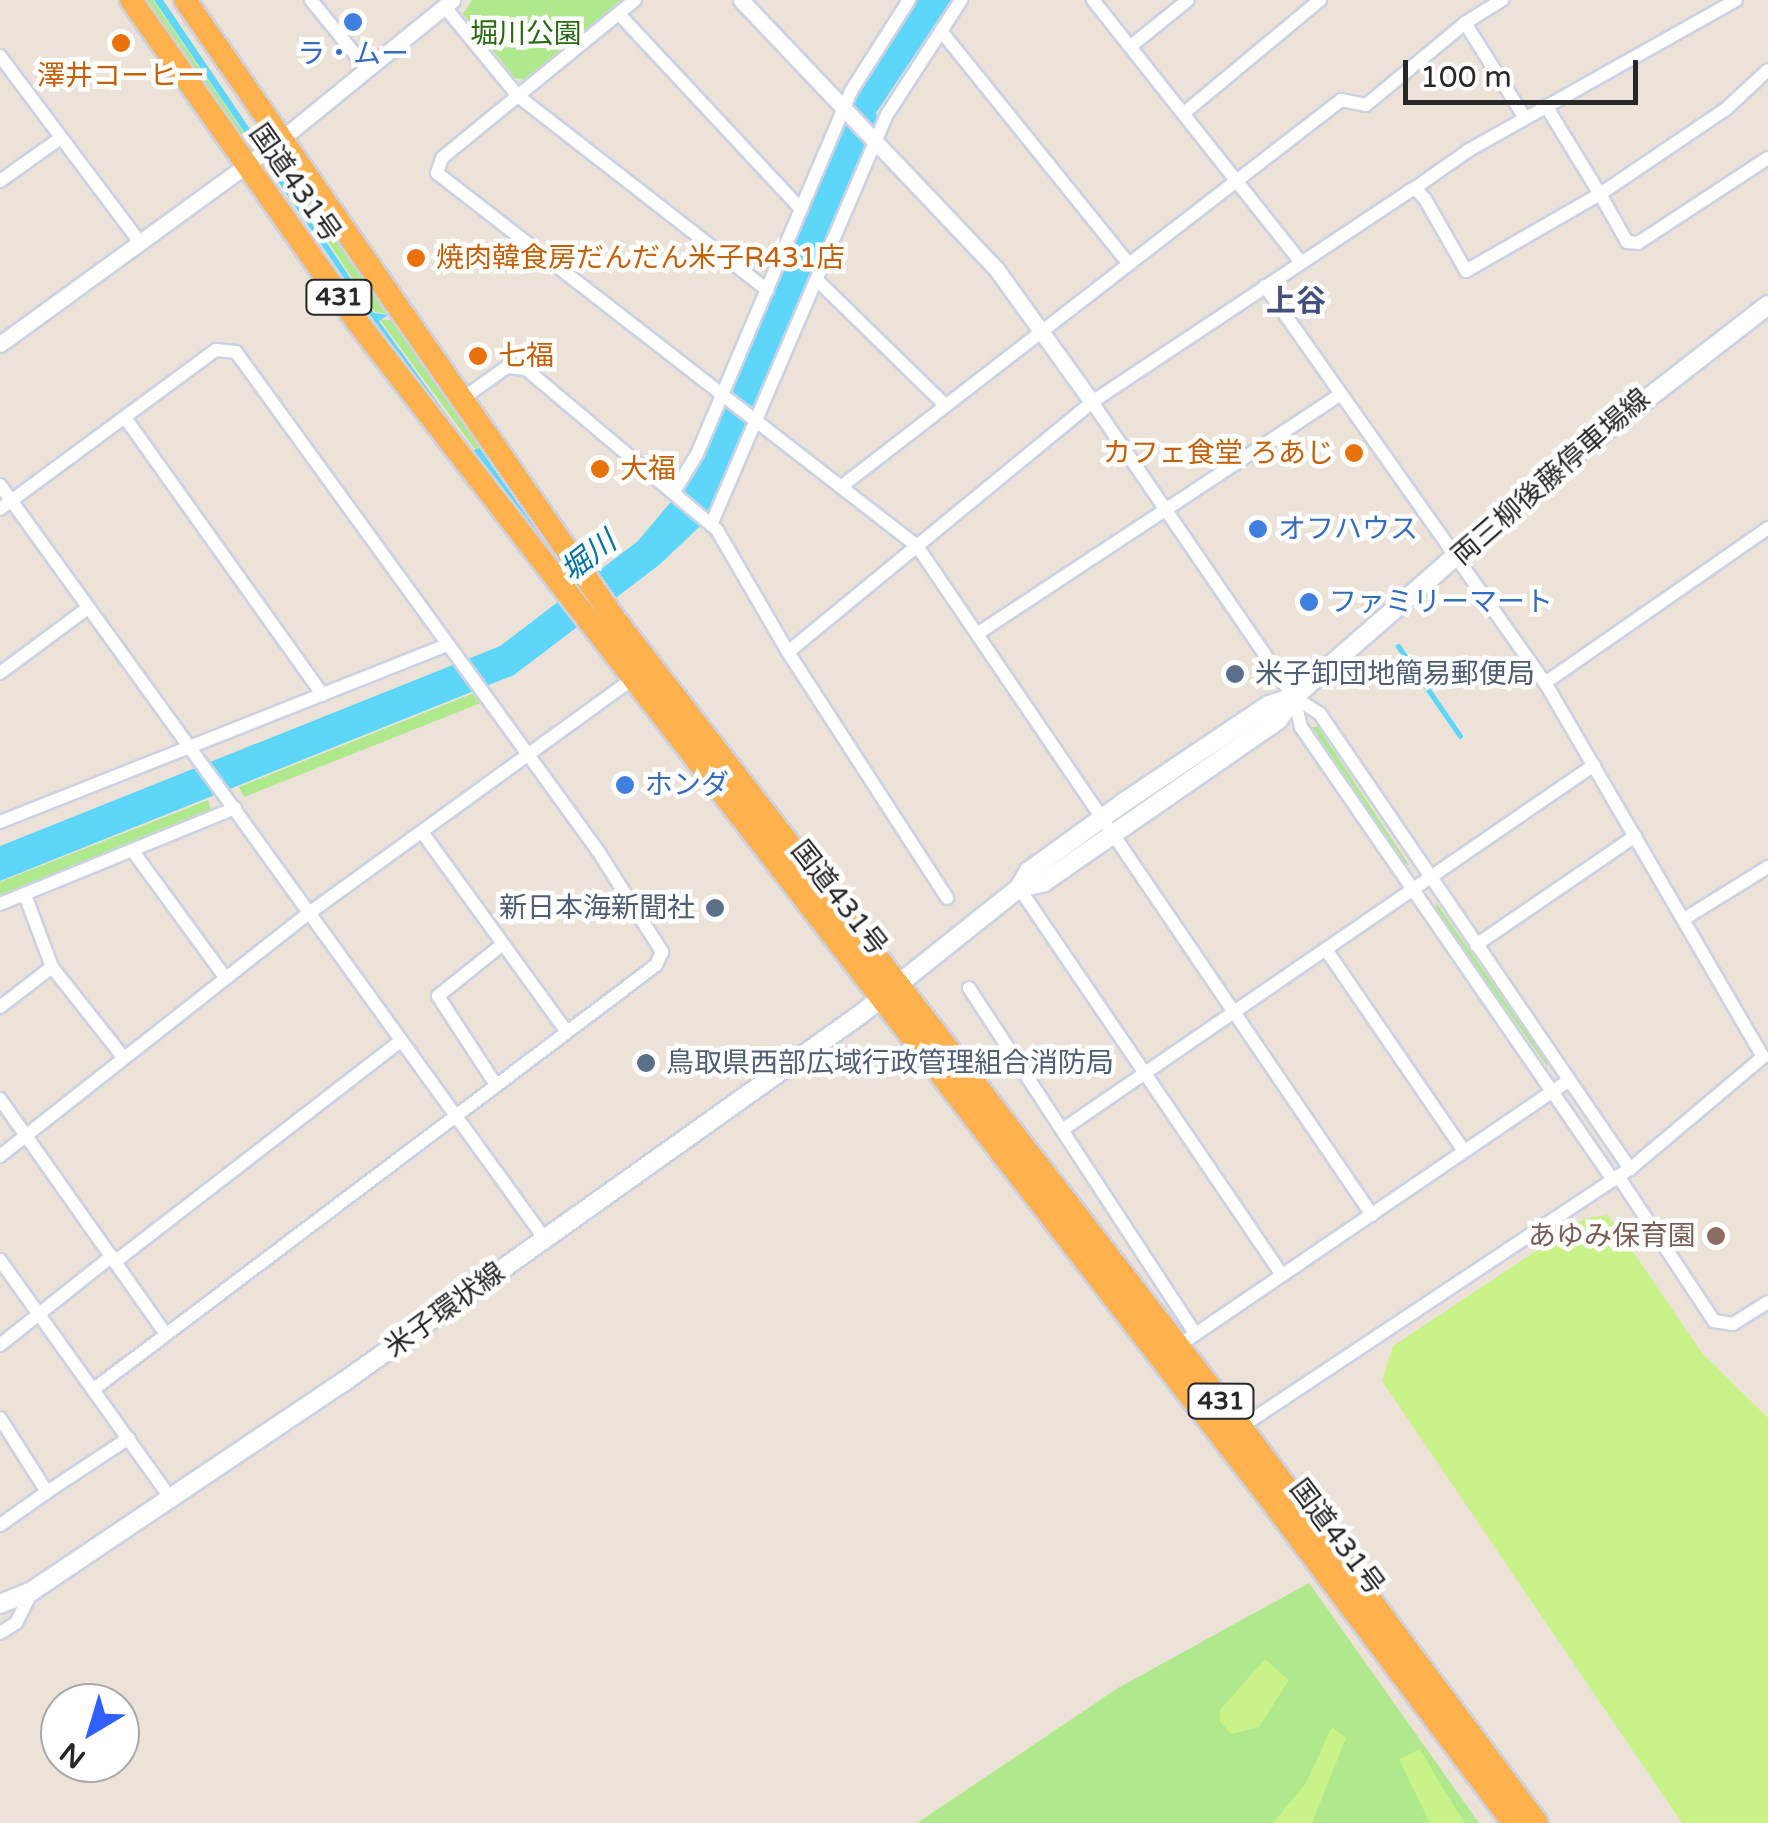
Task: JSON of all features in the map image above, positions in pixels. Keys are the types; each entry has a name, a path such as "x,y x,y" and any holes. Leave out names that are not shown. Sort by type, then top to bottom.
{"highway":[{"name":"国道431号","path":"131,0 248,164 604,624 1186,1340 1240,1427 1537,1823"},
{"name":"国道431号","path":"185,0 278,142 459,401 569,577"},
{"name":"国道431号","path":"604,624 632,678 1513,1823"}],"main road":[{"name":"両三柳後藤停車場線","path":"1019,888 1044,882 1278,720 1294,696 1660,383 1765,313"},
{"name":"両三柳後藤停車場線","path":"880,1000 1019,888 1029,870 1269,705 1294,696"},
{"name":"米子環状線","path":"0,1604 32,1591 171,1498 880,1000"}],"street":[{"path":"311,0 367,70"},
{"path":"636,0 437,162 437,172 917,546 980,632 1372,1215"},
{"path":"741,0 997,270 1294,696 1320,714 1568,1080 1620,1175 1714,1321 1732,1324 1768,1302"},
{"path":"676,490 721,397 844,106 909,0"},
{"path":"709,523 758,424 888,113 960,0"},
{"path":"1093,0 1301,262"},
{"path":"1130,46 1188,0"},
{"path":"1184,114 1320,0"},
{"path":"842,486 1039,328 1341,100 1366,105 1465,23 1502,0"},
{"path":"788,652 1092,402 1525,118 1736,0"},
{"path":"0,344 138,240 278,142 448,3 518,96 767,290"},
{"path":"619,14 801,210"},
{"path":"1465,23 1525,118"},
{"path":"941,31 1128,262"},
{"path":"0,56 138,240"},
{"path":"1415,188 1466,270 1600,194 1726,109 1768,70"},
{"path":"1546,106 1627,242 1638,244 1768,158"},
{"path":"0,182 60,139"},
{"path":"818,281 944,404"},
{"path":"1240,1427 1620,1175 1766,1057 1544,683 1338,397 1265,286"},
{"path":"6,504 126,420 216,350 236,352 485,694 662,952 656,965 94,1389"},
{"path":"459,401 507,367 522,366 676,490 709,523 947,898"},
{"path":"980,632 1338,397"},
{"path":"126,420 323,695"},
{"path":"0,485 6,504 192,746 544,1238"},
{"path":"1544,683 1768,528"},
{"path":"0,673 88,608"},
{"path":"0,822 447,644"},
{"path":"0,1156 309,913 632,678"},
{"path":"1294,696 1301,727 1552,1092 1620,1175"},
{"path":"1062,1130 1238,1013 1594,765"},
{"path":"0,904 232,805"},
{"path":"422,832 567,1032"},
{"path":"1476,945 1635,836"},
{"path":"132,850 225,977"},
{"path":"1684,919 1768,868"},
{"path":"1019,888 1282,1275"},
{"path":"25,895 52,966 123,1056"},
{"path":"496,1085 438,996 503,944"},
{"path":"1327,951 1464,1151"},
{"path":"0,1006 52,966"},
{"path":"969,988 1062,1130 1186,1340 1568,1080"},
{"path":"0,1345 401,1041"},
{"path":"0,1098 166,1334"},
{"path":"0,1260 171,1498"},
{"path":"0,1418 47,1492"},
{"path":"0,1525 129,1438"},
{"path":"0,1634 16,1623 32,1591"}],"green space":[{"path":"141,0 153,0 251,143 245,145"},
{"name":"堀川公園","path":"472,0 622,0 524,80 515,78 463,14"},
{"path":"292,175 388,314 375,312 286,179"},
{"path":"380,320 392,320 568,576 430,388"},
{"path":"474,693 481,703 244,797 239,787"},
{"path":"1312,727 1318,727 1409,865 1404,864"},
{"path":"208,800 211,810 0,896 0,882"},
{"path":"1437,904 1548,1063 1547,1066 1435,909"},
{"path":"1608,1215 1702,1353 1768,1418 1768,1823 1682,1823 1382,1381 1393,1346 1584,1219"},
{"path":"1309,1583 1479,1823 917,1823 1118,1688"},
{"path":"1265,1659 1289,1680 1259,1727 1232,1734 1220,1722 1220,1710"},
{"path":"1332,1727 1346,1738 1312,1823 1273,1823 1306,1783"},
{"path":"1420,1749 1465,1823 1430,1823 1399,1759"}],"water":[{"path":"154,0 163,0 374,313 388,315 379,321 503,493 361,303"},
{"path":"914,0 951,0 876,113 879,122 711,516 659,565 514,675 0,881 0,846 500,646 638,541 685,485 756,335 855,95"}],"waterway":[{"name":"堀川","path":"482,462 552,555"},
{"path":"1398,646 1460,736"}],"place":[{"name":"ラ・ムー","path":"353,22"},
{"name":"澤井コーヒー","path":"121,43"},
{"name":"焼肉韓食房だんだん米子R431店","path":"416,258"},
{"name":"七福","path":"478,356"},
{"name":"カフェ食堂 ろあじ","path":"1354,453"},
{"name":"大福","path":"600,469"},
{"name":"オフハウス","path":"1258,529"},
{"name":"ファミリーマート","path":"1309,602"},
{"name":"米子卸団地簡易郵便局","path":"1235,674"},
{"name":"ホンダ","path":"625,785"},
{"name":"新日本海新聞社","path":"715,908"},
{"name":"鳥取県西部広域行政管理組合消防局","path":"646,1063"},
{"name":"あゆみ保育園","path":"1716,1236"}],"district":[{"name":"上谷","path":"1296,302"}]}
